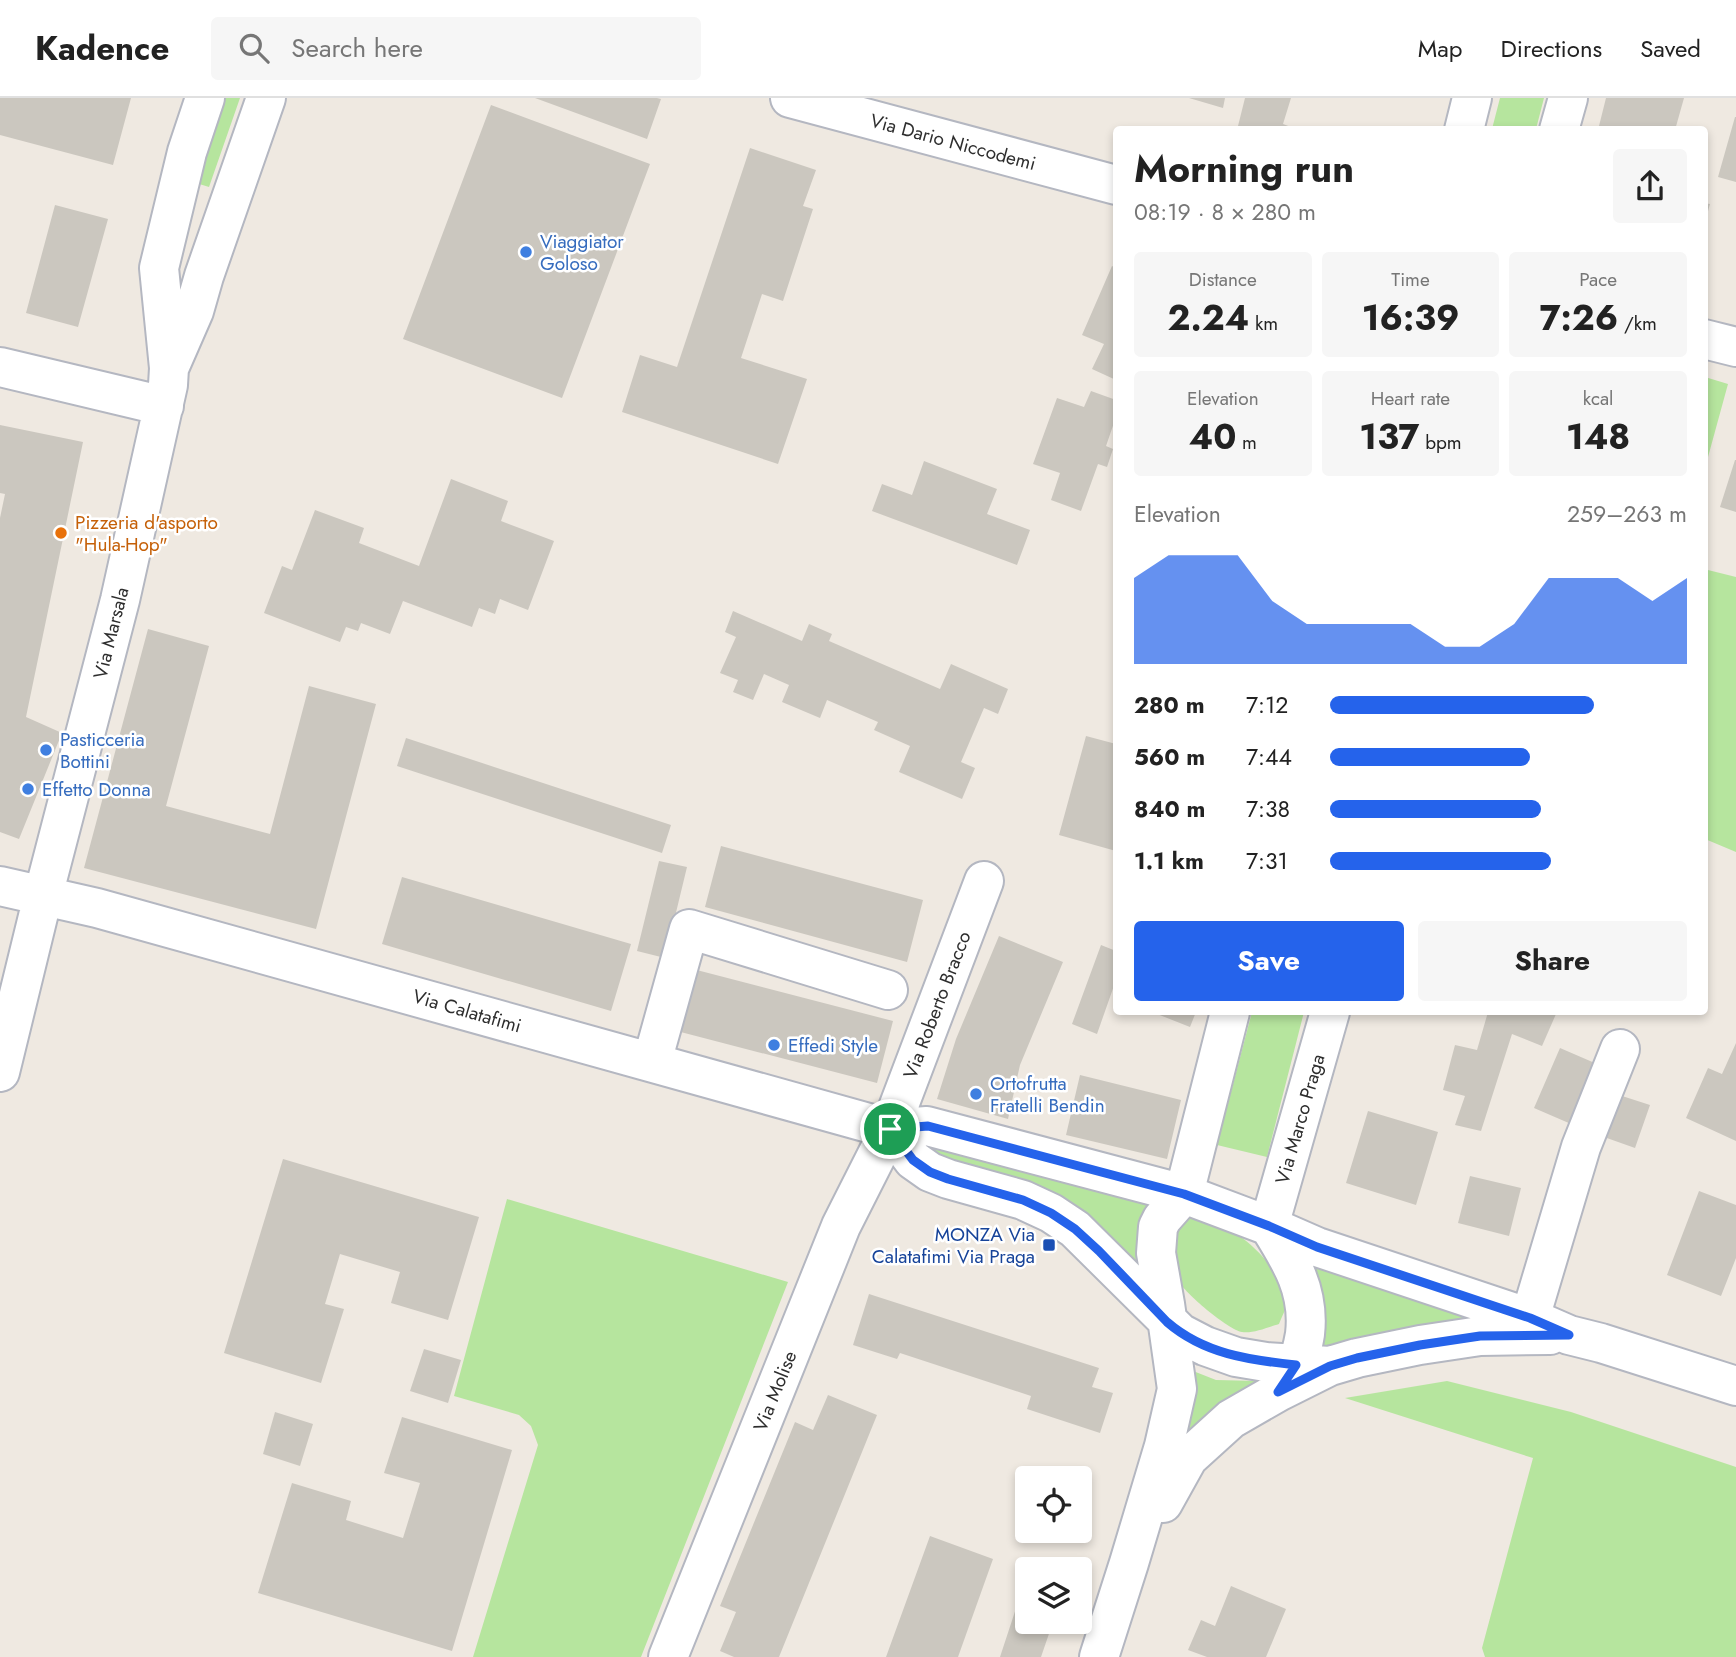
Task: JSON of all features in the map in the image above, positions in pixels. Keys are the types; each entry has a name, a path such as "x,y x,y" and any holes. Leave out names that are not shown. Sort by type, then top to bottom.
{"street":[{"name":"Via Marsala","path":"0,1072 120,600 169,385 159,268 187,152 205,98"},
{"name":"Via Marsala","path":"169,368 194,312 266,98"},
{"name":"Via Dario Niccodemi","path":"790,98 1113,184"},
{"path":"1465,126 1472,98"},
{"path":"1560,126 1567,98"},
{"path":"1708,340 1736,347"},
{"path":"0,367 163,406"},
{"name":"Via Roberto Bracco","path":"890,1129 984,881"},
{"name":"Via Calatafimi","path":"0,887 44,895 164,927 890,1129 928,1126 1184,1194 1317,1247 1585,1339 1732,1374"},
{"path":"652,1062 689,929 888,990"},
{"path":"1098,1657 1164,1446 1177,1389 1156,1253 1158,1227 1184,1194 1229,1015"},
{"name":"Via Marco Praga","path":"1269,1226 1329,1015"},
{"path":"1530,1318 1581,1147 1620,1049"},
{"name":"Via Calatafimi","path":"890,1129 913,1160 930,1172 1023,1200 1051,1213 1075,1229 1167,1322 1192,1340 1220,1352 1266,1362 1301,1374 1357,1358 1480,1336 1585,1339"},
{"name":"Via Molise","path":"668,1657 841,1226 890,1129"},
{"path":"1129,1563 1188,1458 1231,1419 1301,1374 1306,1304 1292,1263 1269,1226"}],"green space":[{"path":"220,98 240,98 209,187 196,183"},
{"path":"1500,98 1544,98 1537,126 1493,126"},
{"path":"1708,378 1728,384 1708,457"},
{"path":"1708,570 1736,577 1736,852 1708,840"},
{"path":"1251,1015 1303,1015 1267,1157 1217,1145"},
{"path":"931,1142 1149,1202 1142,1243 1145,1275 926,1154"},
{"path":"507,1199 788,1282 641,1657 473,1657 538,1445 531,1426 519,1415 454,1396"},
{"path":"1192,1217 1216,1224 1238,1235 1270,1265 1285,1294 1286,1306 1279,1324 1251,1332 1236,1330 1207,1310 1182,1286 1176,1271 1171,1238 1184,1220"},
{"path":"1311,1264 1483,1321 1319,1352"},
{"path":"1188,1369 1216,1380 1258,1381 1178,1445 1194,1408"},
{"path":"1447,1381 1571,1412 1736,1467 1736,1657 1485,1657 1482,1648 1533,1458 1345,1398"}],"building":[{"path":"0,98 131,98 113,165 0,135"},
{"path":"535,98 657,98 661,99 647,139"},
{"path":"1189,98 1225,98 1223,108"},
{"path":"1245,98 1291,98 1283,124 1288,126 1238,126"},
{"path":"1606,98 1684,98 1676,126 1599,126"},
{"name":"Viaggiator Goloso","path":"491,105 650,164 562,398 403,339"},
{"path":"1736,117 1736,182 1718,177"},
{"path":"750,148 816,170 803,206 813,209 783,301 762,294 741,358 807,379 778,464 622,412 640,355 677,367"},
{"path":"55,205 108,219 78,327 26,313"},
{"path":"1112,266 1113,379 1092,369 1104,344 1082,335"},
{"path":"1091,391 1113,399 1113,426 1106,446 1113,449 1107,467 1098,464 1081,511 1051,500 1060,473 1033,464 1057,398 1084,407"},
{"path":"0,425 83,442 26,717 62,733 19,839 0,832 0,518 5,494 0,493"},
{"path":"1736,460 1736,512 1720,507"},
{"path":"924,461 997,489 987,514 1030,530 1017,565 872,511 882,484 912,495"},
{"path":"451,479 508,501 501,521 554,541 528,610 500,599 495,614 479,608 472,627 403,601 390,634 361,623 358,631 346,627 340,642 264,613 282,566 292,570 315,510 364,528 359,543 419,566"},
{"path":"733,611 802,641 809,624 832,634 829,641 940,689 951,664 1008,689 998,714 984,708 961,762 975,768 962,799 899,772 910,746 874,730 878,722 827,700 820,718 782,702 789,685 764,674 753,700 733,692 738,680 720,673 736,637 725,632"},
{"path":"148,629 209,646 166,806 270,834 309,686 376,704 316,929 84,868"},
{"path":"1086,736 1113,743 1113,850 1059,835"},
{"path":"406,738 671,825 662,853 397,766"},
{"path":"721,846 923,900 907,962 705,907"},
{"path":"659,861 687,867 665,958 637,951"},
{"path":"402,877 631,944 611,1011 382,944"},
{"path":"999,936 1063,962 1020,1065 1008,1119 937,1099 956,1039"},
{"path":"1101,945 1113,950 1113,989 1097,1034 1072,1024"},
{"path":"689,968 893,1021 877,1083 673,1030"},
{"path":"1160,1015 1195,1015 1190,1027"},
{"path":"1487,1015 1556,1015 1542,1046 1512,1034 1481,1131 1455,1125 1465,1096 1443,1090 1455,1045 1477,1050"},
{"path":"1736,1043 1736,1141 1686,1118 1708,1068 1722,1074"},
{"path":"1560,1048 1604,1067 1578,1127 1534,1108"},
{"path":"1080,1075 1181,1100 1167,1159 1066,1135"},
{"path":"1619,1095 1650,1105 1635,1148 1604,1137"},
{"path":"1368,1111 1438,1132 1416,1205 1346,1183"},
{"path":"283,1159 479,1217 448,1320 391,1303 400,1272 340,1254 325,1304 344,1309 321,1383 224,1353"},
{"path":"1470,1176 1521,1188 1509,1236 1458,1223"},
{"path":"1699,1191 1736,1205 1736,1258 1721,1296 1667,1275"},
{"path":"869,1294 1099,1368 1092,1387 1113,1393 1100,1433 1027,1409 1031,1396 900,1353 897,1359 853,1345"},
{"path":"424,1349 461,1360 448,1403 410,1391"},
{"path":"828,1395 877,1415 779,1657 734,1657 720,1651 736,1612 720,1606 795,1422 813,1430"},
{"path":"275,1412 313,1424 300,1466 263,1454"},
{"path":"402,1417 512,1450 452,1651 258,1593 292,1483 351,1501 346,1520 403,1538 420,1483 384,1473"},
{"path":"930,1536 993,1559 958,1657 886,1657"},
{"path":"1231,1586 1286,1609 1266,1657 1207,1657 1188,1650 1201,1620 1215,1626"},
{"path":"1015,1611 1015,1634 1049,1634 1041,1657 1000,1657"}],"place":[{"name":"Viaggiator Goloso","path":"526,252"},
{"name":"Pizzeria d'asporto \"Hula-Hop\"","path":"61,533"},
{"name":"Pasticceria Bottini","path":"46,750"},
{"name":"Effetto Donna","path":"28,789"},
{"name":"Effedi Style","path":"774,1045"},
{"name":"Ortofrutta Fratelli Bendin","path":"976,1094"},
{"name":"MONZA Via Calatafimi Via Praga","path":"1049,1245"}],"route":[{"path":"928,1126 1184,1194 1317,1247 1530,1318 1569,1335 1480,1336 1420,1345 1330,1366 1278,1392 1296,1365 1236,1357 1192,1340 1167,1322 1075,1229 1051,1213 1023,1200 930,1172 913,1160 890,1129 928,1126"}]}
